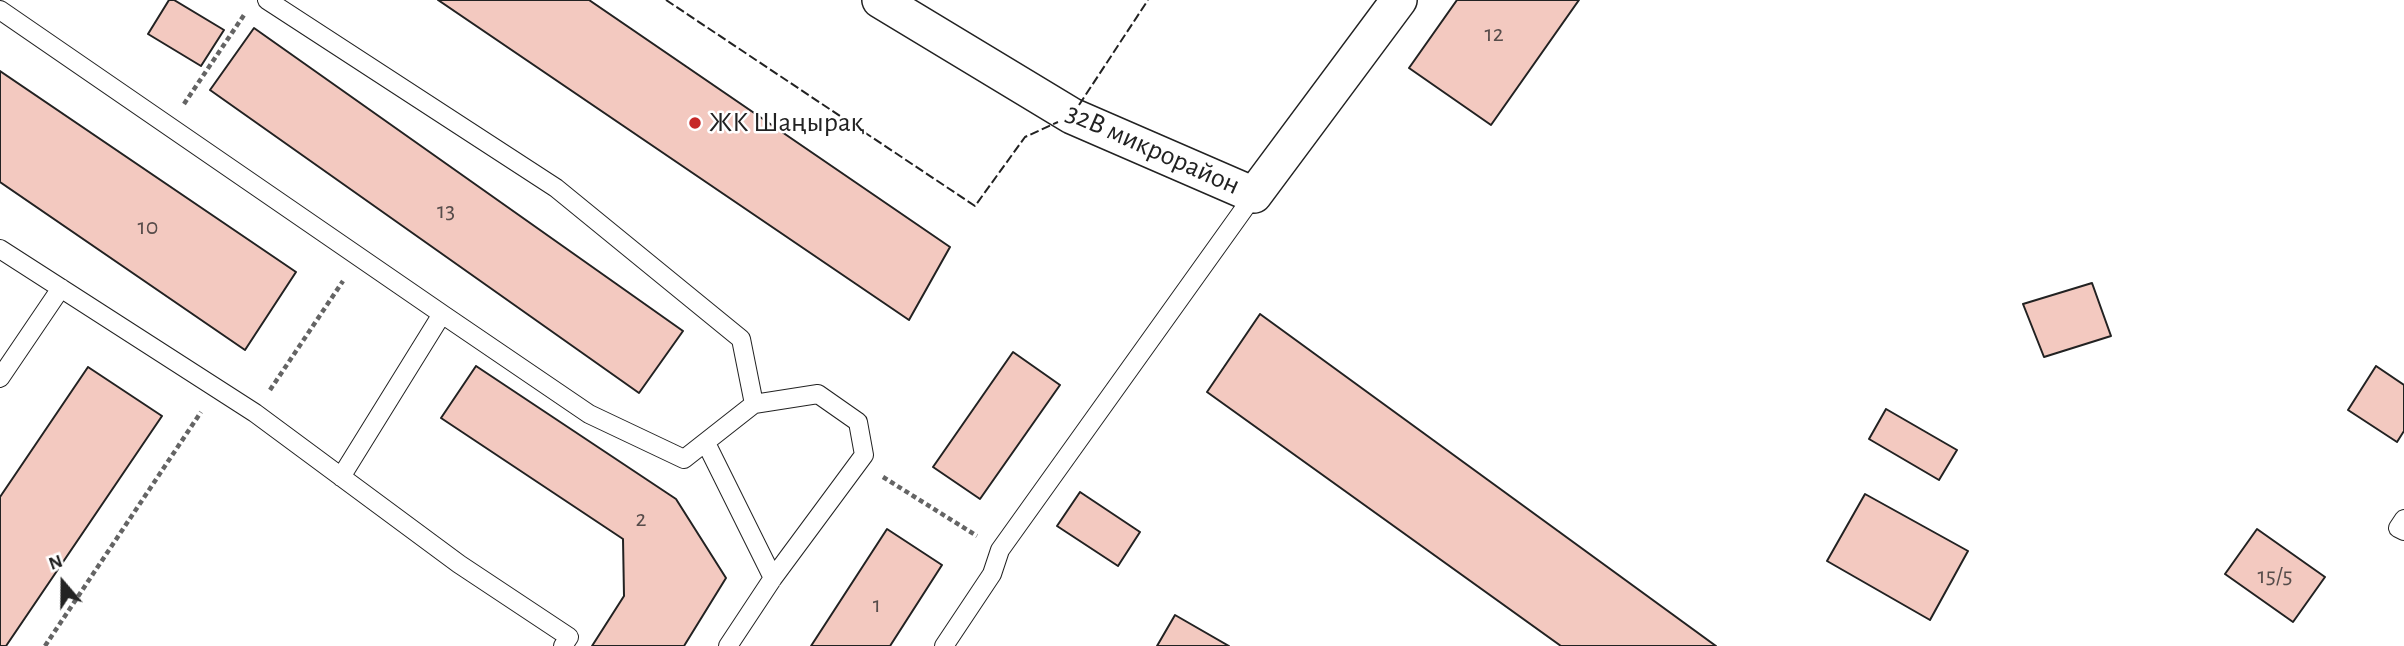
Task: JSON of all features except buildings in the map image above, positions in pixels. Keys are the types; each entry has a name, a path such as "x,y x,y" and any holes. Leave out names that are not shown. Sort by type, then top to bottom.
{"street":[{"name":"32В микрорайон","path":"880,0 1072,116 1254,195 1399,0"}],"lane":[{"path":"267,0 556,188 741,339 754,404"},
{"path":"0,10 589,414 684,459 754,404 818,394 858,422 864,455 773,578 728,646"},
{"path":"944,646 992,574 1000,550 1254,195"},
{"path":"0,249 255,413 459,564 569,637 563,646"},
{"path":"0,377 61,288"},
{"path":"341,477 442,314"},
{"path":"706,443 773,578"},
{"path":"2404,519 2398,528 2404,531"}],"path":[{"path":"169,126 246,12"},
{"path":"255,413 359,257"},
{"path":"46,646 217,388"},
{"path":"859,462 1000,550"}],"fence":[{"path":"666,0 975,206 1025,137 1058,122"},
{"path":"1079,105 1148,0"}],"place":[{"name":"ЖК Шаңырақ","path":"695,123"}]}
